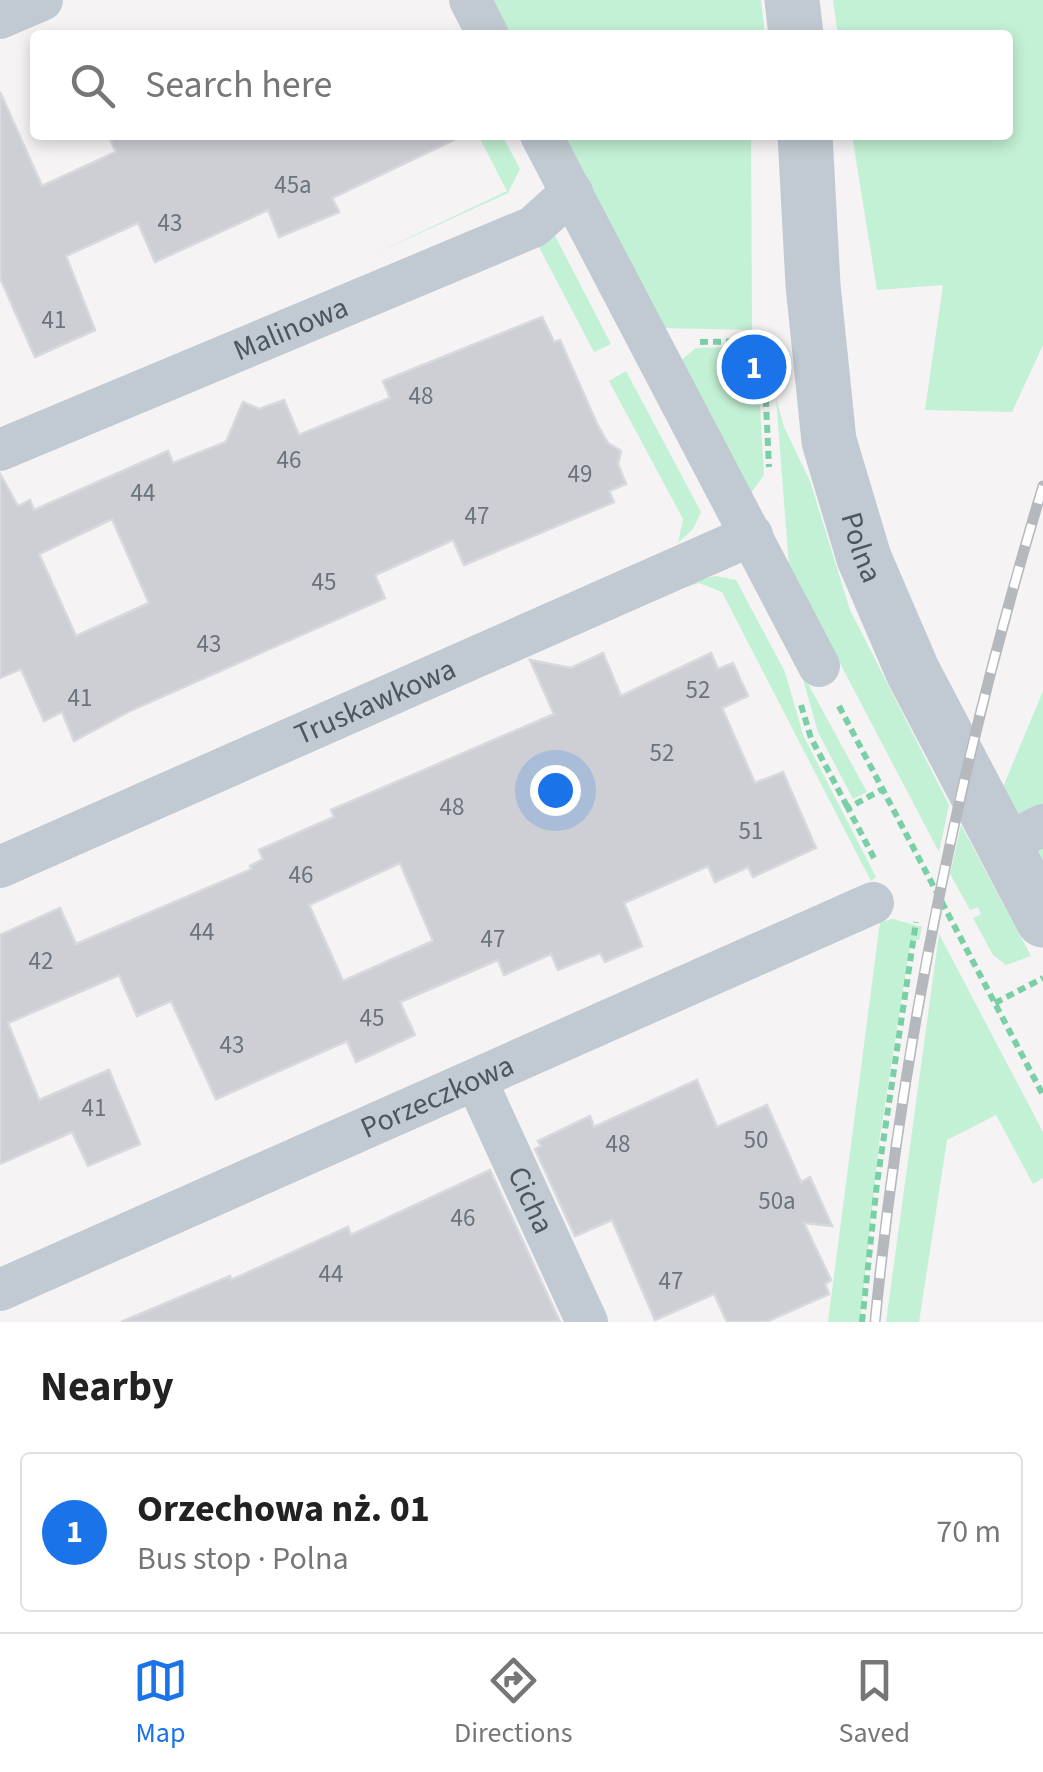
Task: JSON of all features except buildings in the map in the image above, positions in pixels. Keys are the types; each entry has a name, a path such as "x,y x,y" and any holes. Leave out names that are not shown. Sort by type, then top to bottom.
{"street":[{"path":"0,18 42,0"},
{"path":"470,0 485,30"},
{"path":"792,0 795,30"},
{"path":"545,140 819,666"},
{"name":"Polna","path":"805,140 813,285 829,441 884,611 1023,835 1043,920"},
{"name":"Malinowa","path":"0,450 533,228 572,192"},
{"name":"Truskawkowa","path":"0,868 752,535"},
{"name":"Porzeczkowa","path":"0,1290 872,903"},
{"name":"Cicha","path":"476,1080 587,1322"}],"path":[{"path":"657,356 687,342 764,341"},
{"path":"819,666 1043,1095"},
{"path":"872,903 867,890 886,882 848,808 882,790"},
{"path":"924,897 936,893"},
{"path":"862,1322 877,1183 917,918"},
{"path":"995,1002 1043,978"}],"green space":[{"path":"491,0 761,0 764,30 506,30"},
{"path":"833,0 1043,0 1043,345 1012,412 925,410 943,285 877,290 853,140 1013,140 1013,30 837,30"},
{"path":"481,140 505,140 520,169 508,193 370,256 507,191"},
{"path":"565,140 751,140 752,330 664,328"},
{"path":"529,228 553,232 611,344 594,352"},
{"path":"752,346 755,353 742,355 744,389 759,389 764,475 751,493 680,361 696,348"},
{"path":"626,371 701,512 693,529 678,543 683,519 609,381"},
{"path":"776,398 784,427 810,481 850,610 949,805 939,852 789,566"},
{"path":"715,576 736,580 785,672 803,735 876,877 871,881 722,592 699,583 687,587"},
{"path":"800,669 867,792 853,799 818,732"},
{"path":"1043,691 1043,804 1026,816 1043,848 1043,862 1003,787"},
{"path":"961,825 1031,956 1006,965 993,955 973,918 981,914 978,907 970,910 950,874"},
{"path":"893,919 922,927 919,940 911,940 880,1136 860,1322 828,1322 880,922"},
{"path":"939,934 1043,1132 1043,1178 1033,1184 996,1115 947,1140 919,1322 886,1322"}],"railway":[{"path":"875,1322 901,1110 938,900 986,692 1043,486"}],"place":[{"name":"Orzechowa nż. 01","path":"754,367"}]}
